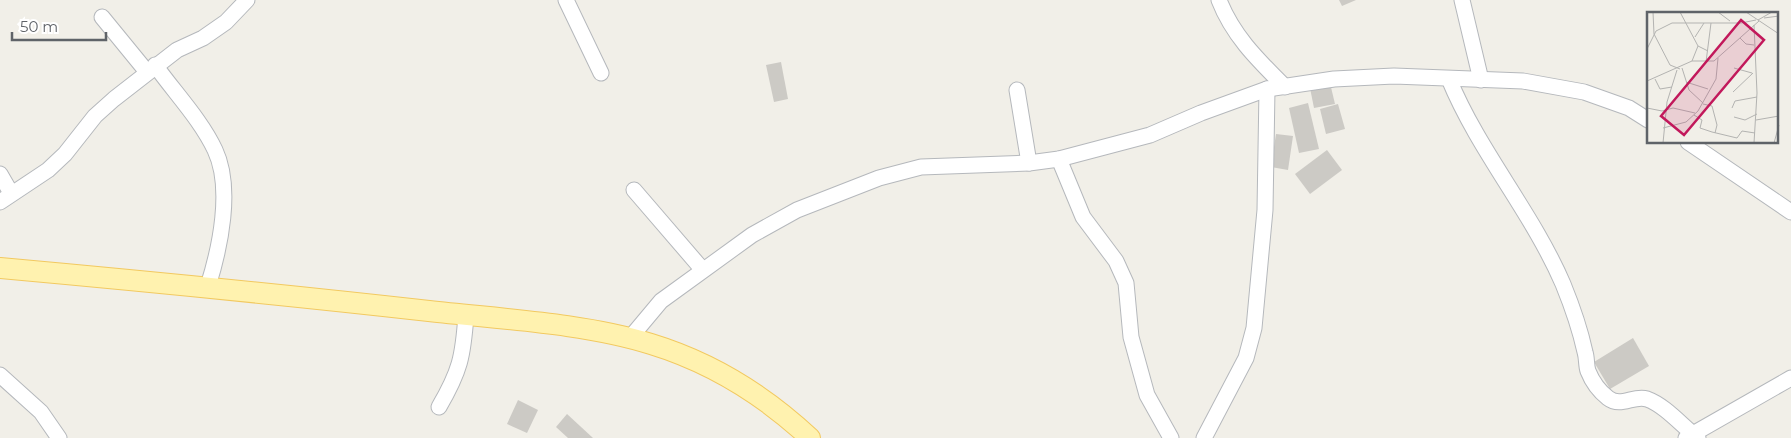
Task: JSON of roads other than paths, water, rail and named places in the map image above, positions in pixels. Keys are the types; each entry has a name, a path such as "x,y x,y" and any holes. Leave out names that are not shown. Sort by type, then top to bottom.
{"main road":[{"path":"0,268 208,286 466,315 630,338 695,360 745,388 777,410 800,435"}],"street":[{"path":"0,174 6,197 48,170 65,154 95,116 151,68 176,50 203,38 226,22 247,0"},
{"path":"566,0 601,74"},
{"path":"1219,0 1234,32 1256,58 1285,87"},
{"path":"1462,0 1481,80"},
{"path":"102,17 151,68 209,139 220,161 223,229 208,286"},
{"path":"630,338 661,301 702,269 752,235 797,210 879,178 921,167 1029,163 1060,159 1150,135 1201,113 1267,90 1334,79 1394,76 1450,80 1523,81 1584,92 1628,108 1647,119"},
{"path":"1450,80 1460,107 1480,142 1546,247 1576,320 1586,354 1587,369 1594,384 1609,399 1622,403 1638,397 1650,400 1692,437 1791,378"},
{"path":"1016,90 1029,163"},
{"path":"1204,438 1246,358 1254,328 1265,210 1267,90"},
{"path":"1691,144 1791,212"},
{"path":"1060,159 1083,217 1116,261 1126,283 1131,337 1148,395 1171,438"},
{"path":"634,190 702,269"},
{"path":"440,408 455,381 463,355 466,315"},
{"path":"0,375 41,412 59,438"}]}
